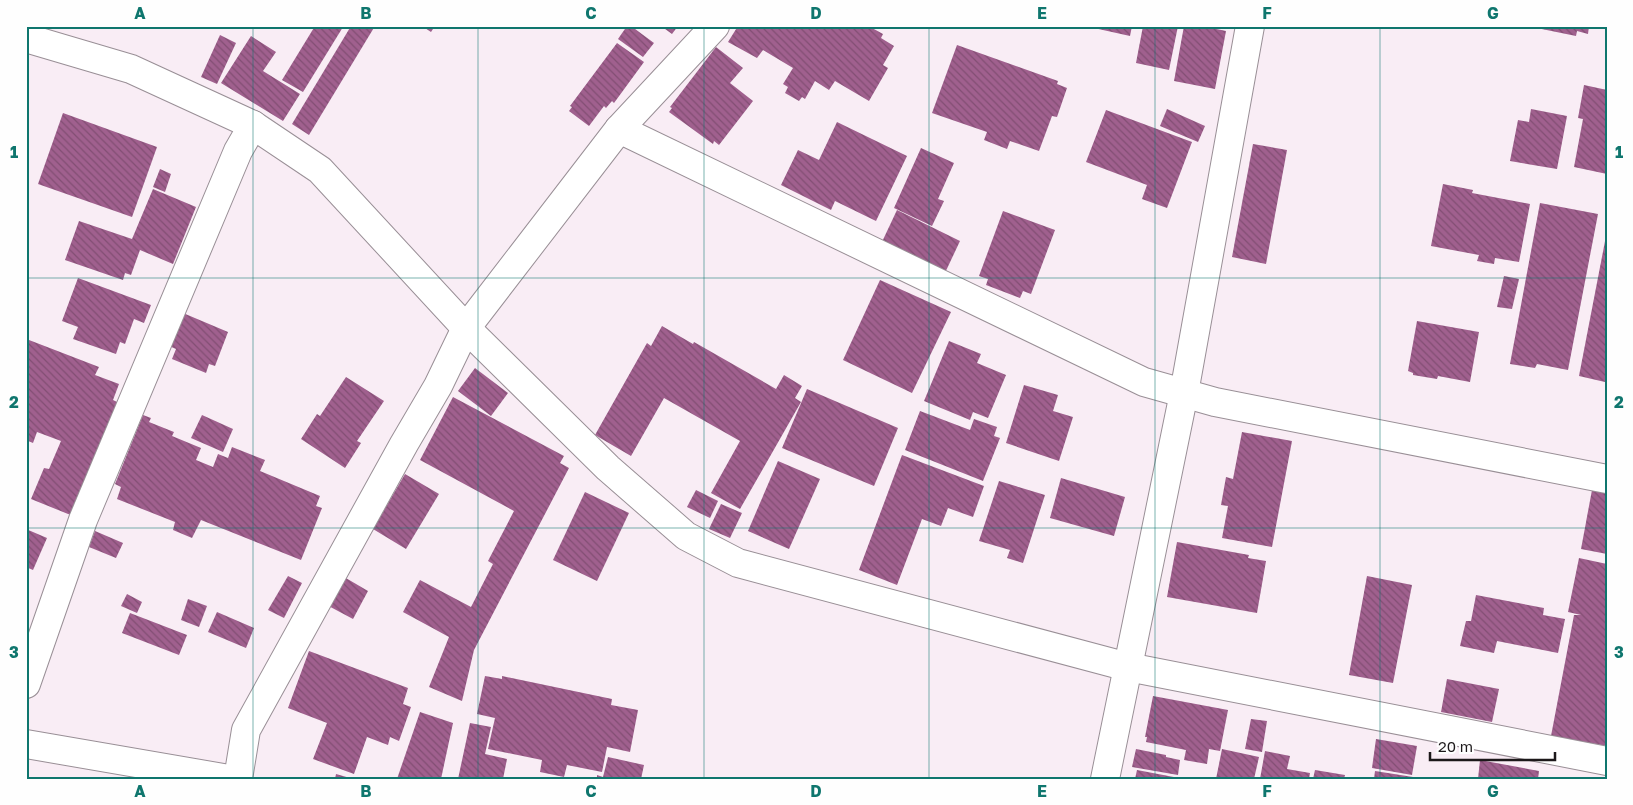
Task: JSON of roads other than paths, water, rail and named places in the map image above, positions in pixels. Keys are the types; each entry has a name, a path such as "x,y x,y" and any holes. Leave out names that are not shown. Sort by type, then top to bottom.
{"street":[{"path":"238,779 246,730 438,386 466,328 620,129 715,26"},
{"path":"1105,779 1184,393 1250,26"},
{"path":"26,38 130,69 253,125 320,170 466,328 608,468 686,536 738,562 1128,667 1607,761"},
{"path":"26,684 83,520 238,151 253,125"},
{"path":"620,129 1144,382 1215,402 1607,479"},
{"path":"26,744 229,779"}]}
